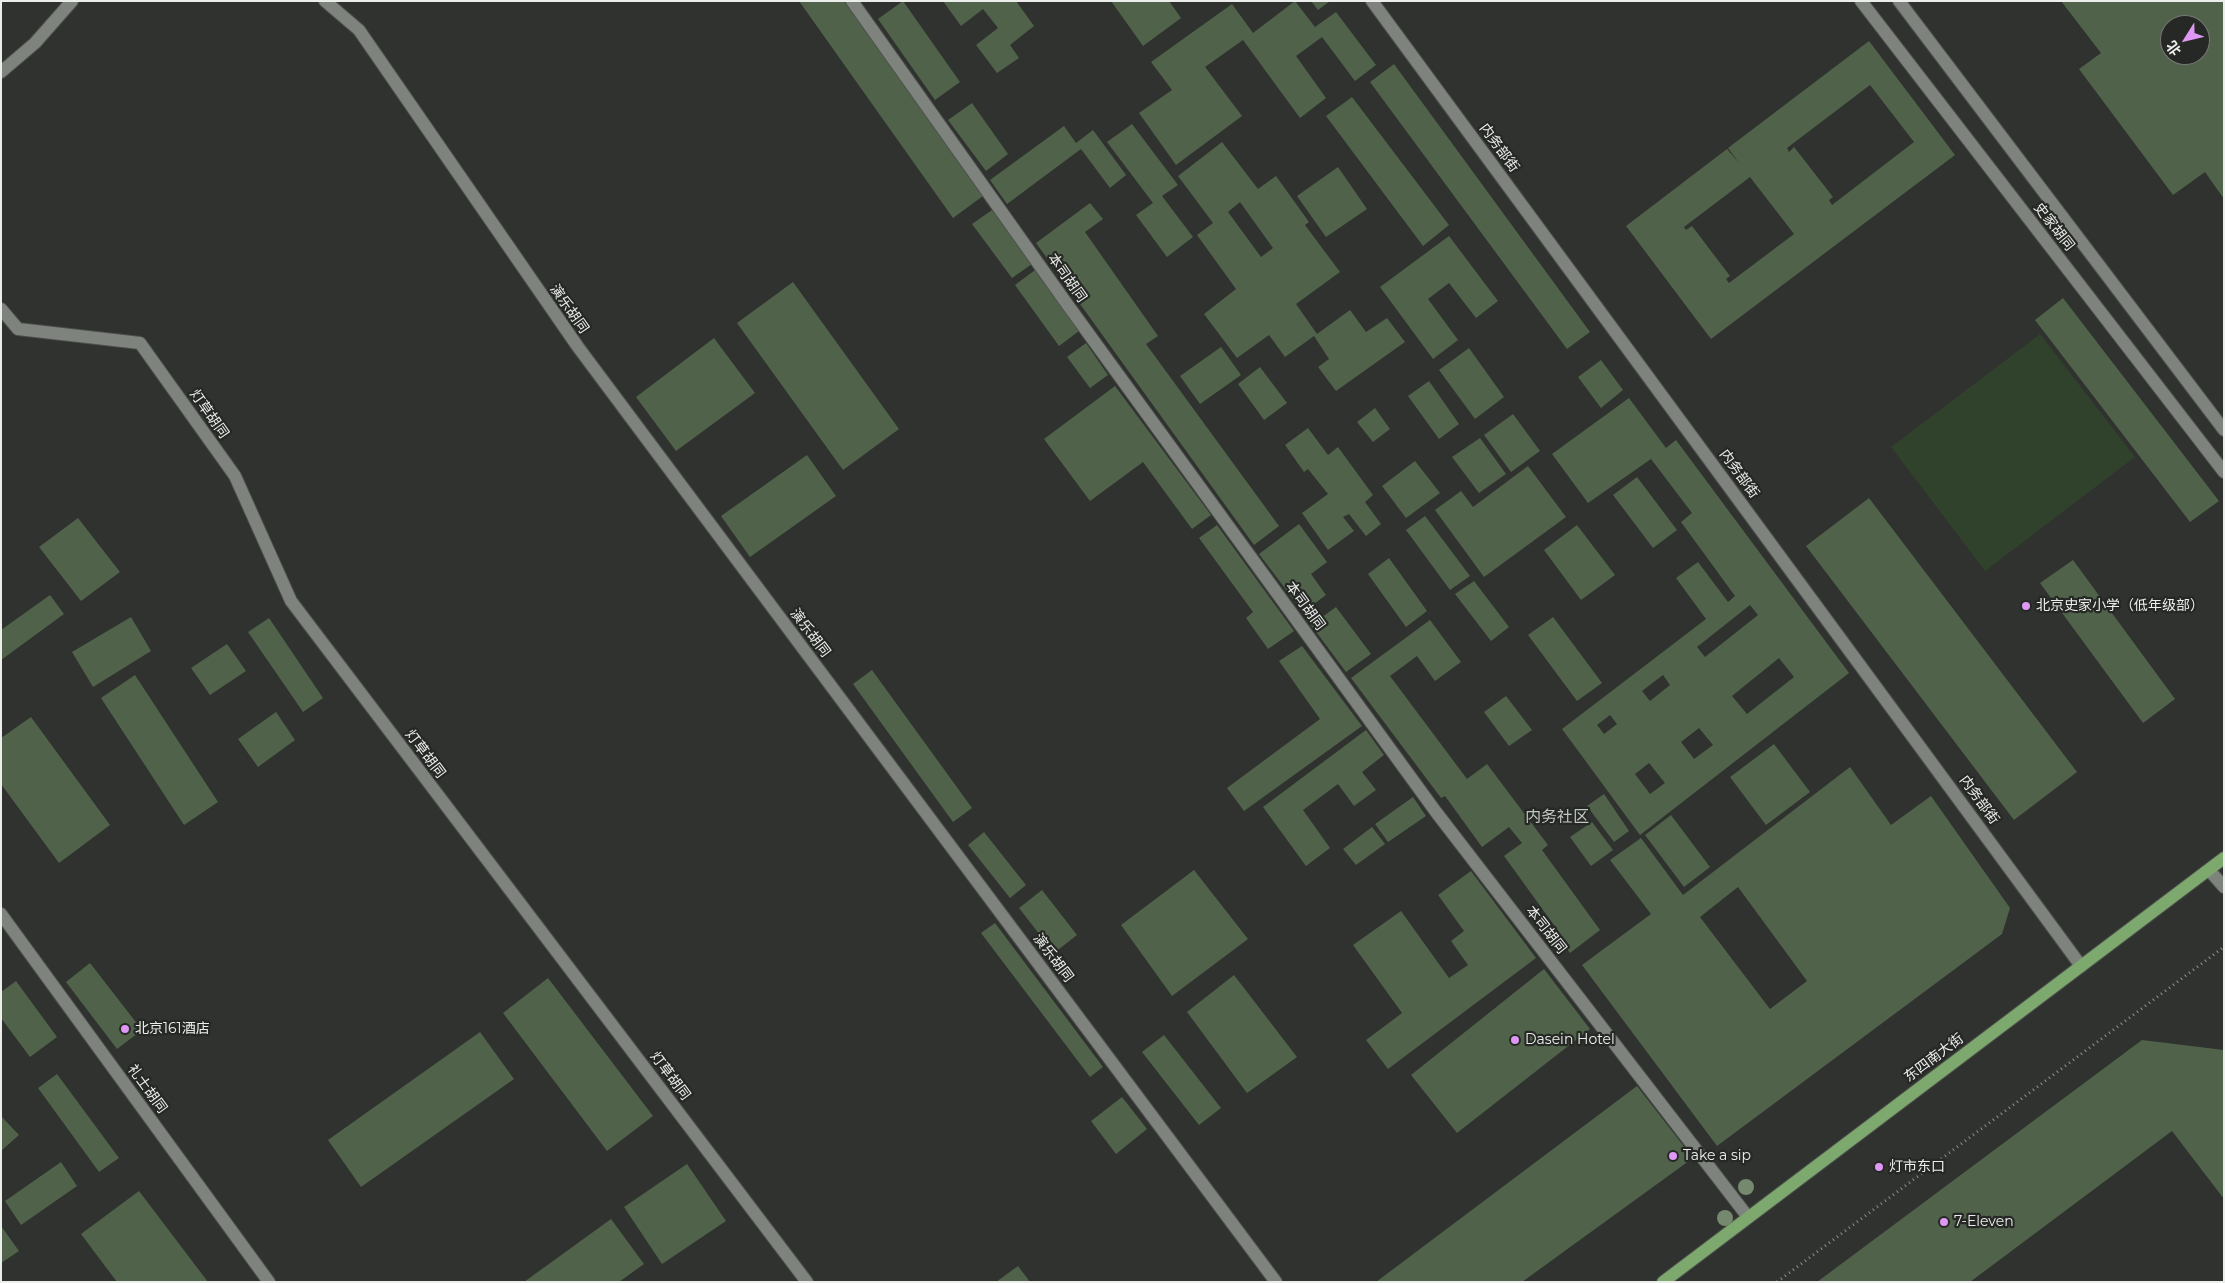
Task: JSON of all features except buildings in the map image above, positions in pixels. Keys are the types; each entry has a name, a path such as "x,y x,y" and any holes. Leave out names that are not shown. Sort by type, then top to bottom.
{"main road":[{"name":"东四南大街","path":"1663,1282 2224,858"}],"street":[{"path":"1,72 34,43 72,1"},
{"name":"演乐胡同","path":"325,1 359,30 578,347 1276,1282"},
{"name":"本司胡同","path":"852,1 1067,304 1436,812 1748,1217"},
{"name":"内务部街","path":"1372,1 2081,966"},
{"name":"史家胡同","path":"1861,1 2224,472"},
{"path":"1900,1 2224,430"},
{"name":"灯草胡同","path":"1,309 18,329 140,343 235,476 291,600 807,1282"},
{"path":"2209,870 2224,887"},
{"name":"礼士胡同","path":"1,914 269,1282"}],"path":[{"path":"1776,1282 2224,946"}],"green space":[{"path":"2040,334 2135,457 1985,571 1891,447"}],"place":[{"name":"北京史家小学（低年级部）","path":"2026,606"},
{"name":"北京161酒店","path":"125,1029"},
{"name":"Dasein Hotel","path":"1515,1040"},
{"name":"Take a sip","path":"1673,1156"},
{"name":"灯市东口","path":"1879,1167"},
{"name":"7-Eleven","path":"1944,1222"}],"district":[{"name":"内务社区","path":"1557,817"}]}
